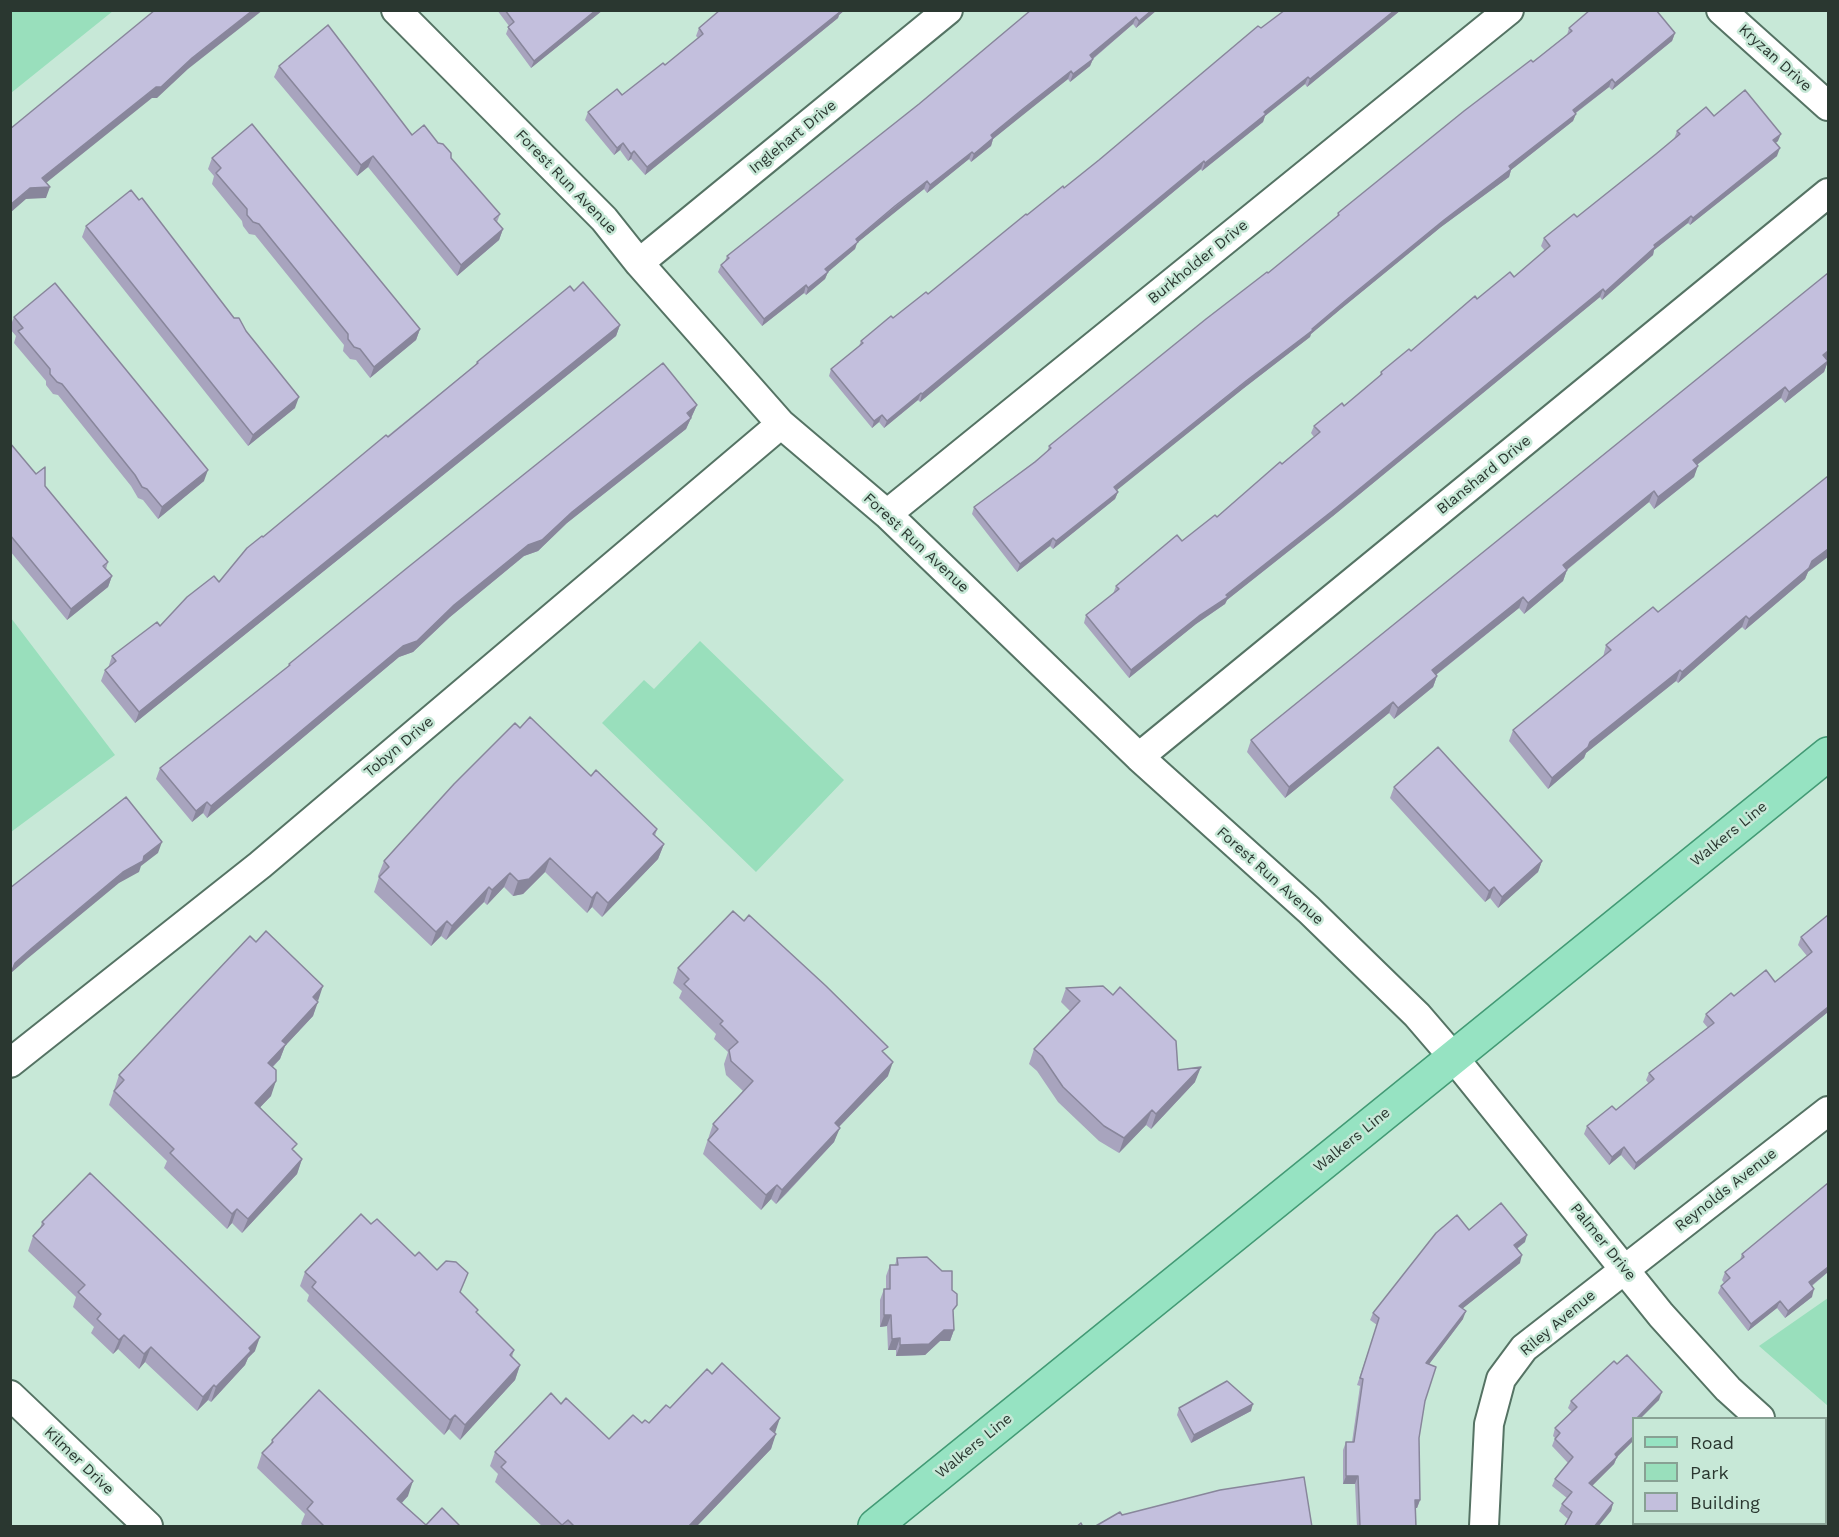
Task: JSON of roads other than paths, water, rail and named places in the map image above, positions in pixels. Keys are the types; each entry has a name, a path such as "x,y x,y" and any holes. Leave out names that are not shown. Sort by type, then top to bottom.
{"main road":[{"name":"Walkers Line","path":"875,1527 1828,754"}],"street":[{"name":"Forest Run Avenue","path":"396,10 604,219 781,424 887,514 1139,757 1309,910 1417,1015 1454,1058"},
{"name":"Inglehart Drive","path":"639,262 948,10"},
{"name":"Burkholder Drive","path":"887,514 1509,10"},
{"name":"Kryzan Drive","path":"1721,10 1828,106"},
{"name":"Blanshard Drive","path":"1139,757 1828,193"},
{"name":"Tobyn Drive","path":"10,1064 260,865 781,424"},
{"name":"Palmer Drive","path":"1454,1058 1661,1315 1728,1389 1758,1417"},
{"name":"Reynolds Avenue","path":"1624,1268 1828,1111"},
{"name":"Riley Avenue","path":"1484,1527 1489,1425 1501,1379 1524,1348 1624,1268"},
{"name":"Kilmer Drive","path":"10,1395 148,1527"}]}
